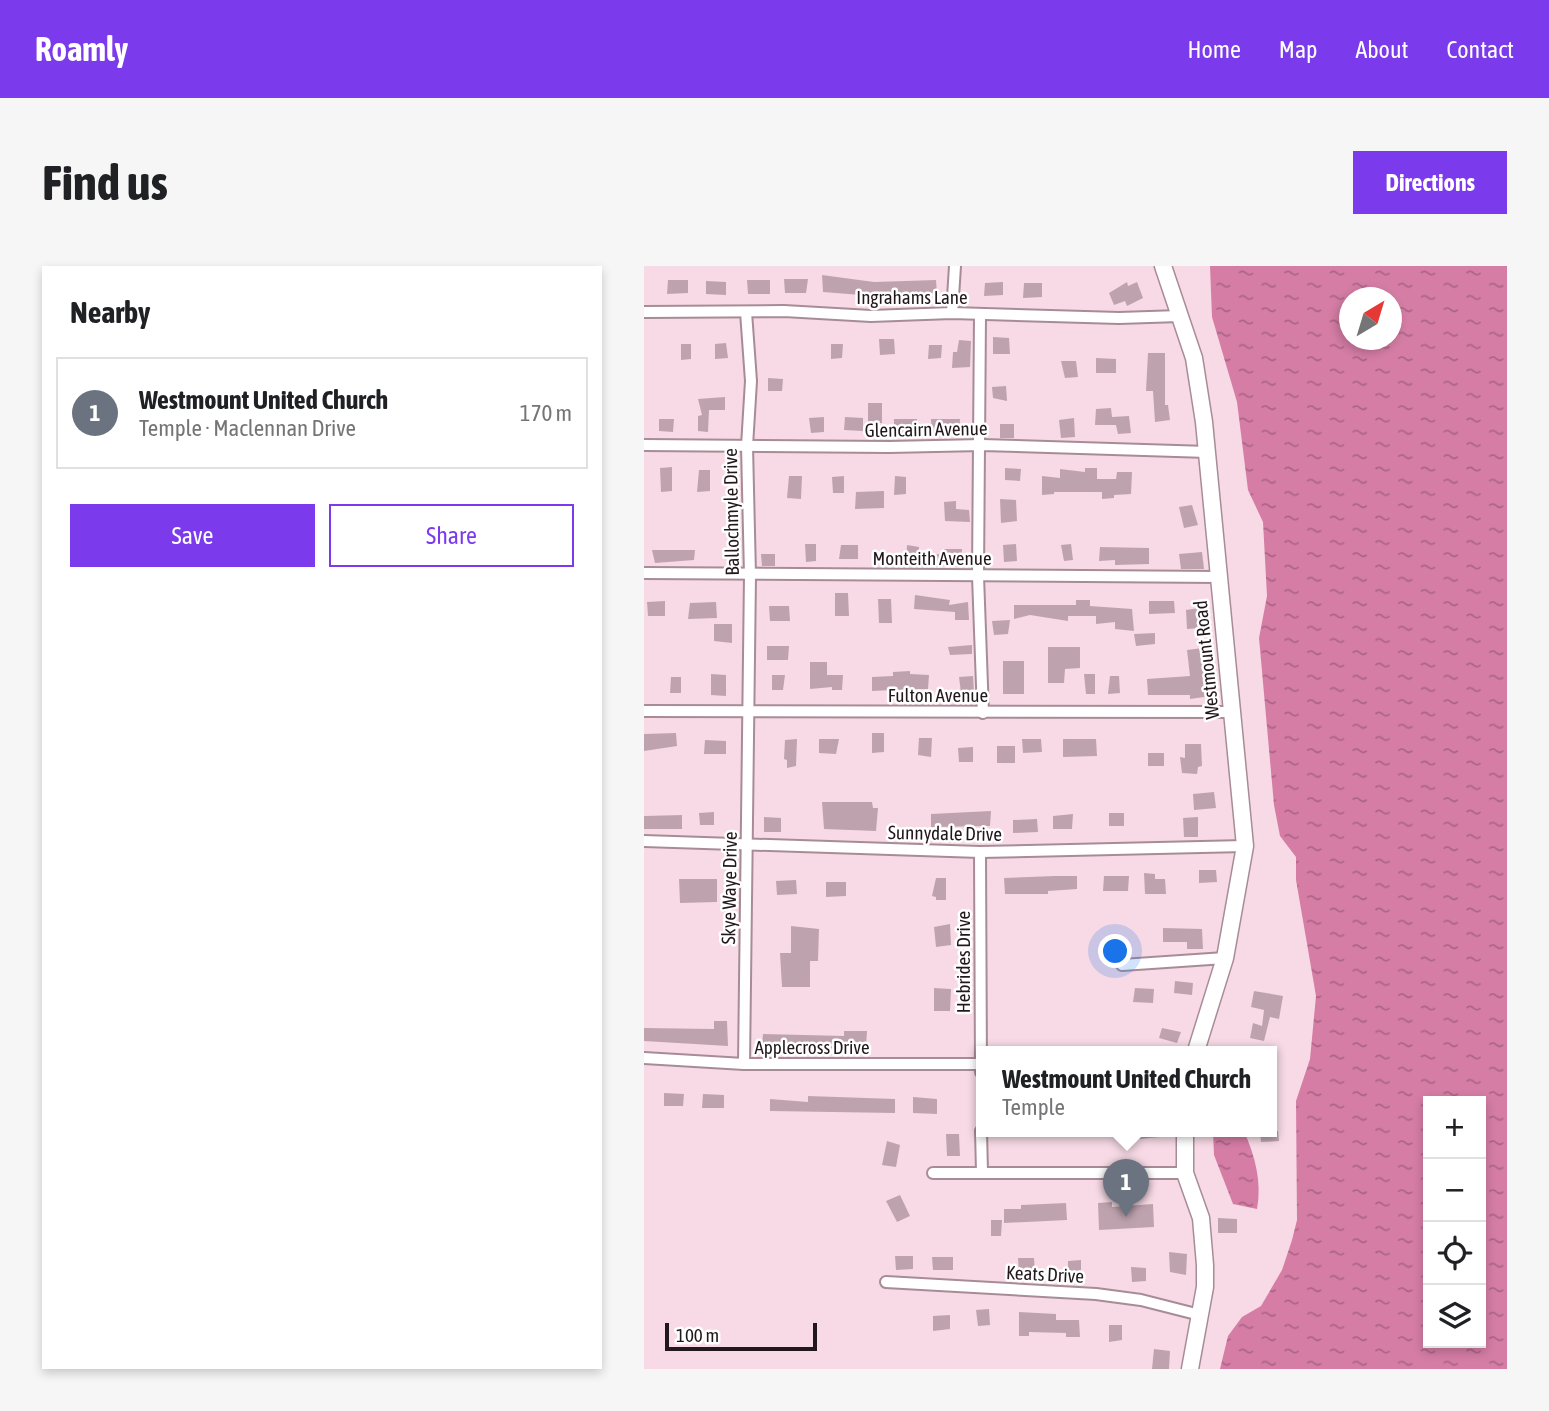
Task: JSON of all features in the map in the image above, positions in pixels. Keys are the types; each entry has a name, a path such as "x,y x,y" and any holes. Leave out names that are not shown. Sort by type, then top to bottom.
{"main road":[{"name":"Westmount Road","path":"1163,266 1194,358 1208,452 1245,846 1225,958 1198,1046"},
{"path":"1185,1137 1185,1173 1202,1232 1205,1287 1190,1369"}],"street":[{"path":"952,313 955,266"},
{"name":"Ingrahams Lane","path":"644,312 871,316 952,313 1180,316"},
{"name":"Ballochmyle Drive","path":"746,312 751,381 747,446 750,575 748,712"},
{"path":"980,315 982,445 978,576 983,713"},
{"name":"Glencairn Avenue","path":"644,445 982,445 1208,452"},
{"name":"Monteith Avenue","path":"644,573 1219,577"},
{"name":"Fulton Avenue","path":"644,711 1232,712"},
{"name":"Skye Waye Drive","path":"744,1064 748,712"},
{"name":"Sunnydale Drive","path":"644,841 980,852 1245,846"},
{"name":"Hebrides Drive","path":"980,852 981,1046"},
{"path":"1122,965 1225,958"},
{"name":"Applecross Drive","path":"644,1058 744,1064 976,1064"},
{"path":"981,1137 982,1172"},
{"path":"933,1173 1185,1173"},
{"name":"Keats Drive","path":"886,1282 1096,1294 1141,1300 1200,1315"}],"water":[{"path":"1210,266 1507,266 1507,1369 1220,1369 1228,1336 1242,1317 1261,1306 1282,1270 1292,1240 1297,1220 1296,1101 1310,1059 1316,996 1296,880 1296,857 1280,836 1274,805 1259,638 1267,596 1263,522 1248,490 1237,402 1212,317"},
{"path":"1213,1137 1246,1137 1257,1169 1257,1209 1233,1204 1214,1155"}],"building":[{"path":"822,275 874,282 936,280 937,293 874,296 823,292"},
{"path":"784,279 808,279 806,293 785,293"},
{"path":"668,280 688,280 688,293 667,294"},
{"path":"747,280 770,280 770,294 748,294"},
{"path":"706,281 726,282 726,295 706,294"},
{"path":"1003,282 1003,295 984,296 985,283"},
{"path":"1127,282 1128,286 1137,282 1143,298 1127,306 1125,301 1114,305 1109,293"},
{"path":"1024,283 1042,283 1042,297 1023,298"},
{"path":"993,337 1009,338 1010,354 993,354"},
{"path":"879,339 894,339 895,354 880,355"},
{"path":"959,340 971,341 970,367 952,368 953,352 957,352"},
{"path":"726,343 728,358 715,359 715,344"},
{"path":"681,344 691,344 691,359 681,360"},
{"path":"831,344 843,344 842,358 831,359"},
{"path":"929,345 942,345 941,358 928,359"},
{"path":"1148,353 1165,353 1165,405 1168,405 1170,420 1155,422 1153,391 1146,391"},
{"path":"1096,358 1116,359 1116,373 1096,373"},
{"path":"1061,361 1076,361 1078,377 1065,378"},
{"path":"768,378 783,379 782,391 768,391"},
{"path":"1006,386 1007,401 993,398 992,387"},
{"path":"725,397 725,410 709,410 708,432 698,431 698,416 702,415 698,399"},
{"path":"868,403 882,403 882,423 868,423"},
{"path":"1111,408 1112,417 1129,416 1131,433 1118,434 1116,425 1095,425 1096,409"},
{"path":"824,417 824,432 811,433 809,418"},
{"path":"845,417 863,418 863,431 844,430"},
{"path":"1074,418 1075,437 1061,438 1059,420"},
{"path":"659,419 674,419 673,432 659,431"},
{"path":"894,419 917,419 916,433 894,434"},
{"path":"931,419 960,419 959,434 932,435"},
{"path":"1000,424 1014,424 1014,438 1000,438"},
{"path":"672,467 672,491 661,492 660,468"},
{"path":"1005,468 1021,469 1020,481 1005,480"},
{"path":"1085,468 1097,468 1097,479 1116,479 1117,472 1132,472 1131,494 1102,499 1102,492 1054,492 1042,495 1042,476 1060,478 1060,469 1085,472"},
{"path":"699,470 710,470 710,491 697,492"},
{"path":"789,476 802,476 801,499 787,498"},
{"path":"844,476 844,493 833,493 832,477"},
{"path":"895,476 906,477 906,494 894,495"},
{"path":"884,491 884,508 855,509 856,492"},
{"path":"1000,499 1016,500 1017,521 1001,523"},
{"path":"956,501 956,509 969,510 970,522 945,521 944,502"},
{"path":"1192,505 1198,525 1184,528 1179,507"},
{"path":"805,544 816,544 816,561 806,562"},
{"path":"1016,544 1017,561 1004,562 1003,545"},
{"path":"1071,544 1073,560 1064,561 1061,545"},
{"path":"841,545 858,545 858,559 839,559"},
{"path":"907,545 919,547 919,555 944,554 944,549 962,549 961,561 938,561 938,567 906,567"},
{"path":"1100,547 1149,548 1149,564 1115,565 1115,560 1099,561"},
{"path":"652,550 695,550 694,560 655,563"},
{"path":"1202,552 1204,569 1181,569 1179,554"},
{"path":"761,554 775,554 775,566 762,566"},
{"path":"835,593 848,593 849,616 835,616"},
{"path":"915,595 950,600 949,605 968,602 969,620 955,620 955,612 914,609"},
{"path":"878,599 891,599 892,623 879,623"},
{"path":"1076,600 1090,600 1090,606 1132,609 1134,631 1115,629 1115,622 1096,624 1096,616 1068,616 1068,621 1030,615 1014,619 1014,605 1076,605"},
{"path":"665,601 665,616 648,616 647,602"},
{"path":"1149,601 1174,601 1175,613 1149,614"},
{"path":"716,602 717,618 688,619 690,603"},
{"path":"769,606 789,606 790,621 770,621"},
{"path":"1199,608 1200,628 1187,629 1186,610"},
{"path":"1010,620 1008,634 994,635 992,621"},
{"path":"714,624 732,624 732,643 714,641"},
{"path":"1155,633 1155,644 1136,646 1134,634"},
{"path":"972,645 972,654 950,655 948,647"},
{"path":"767,646 789,646 788,660 767,660"},
{"path":"1048,647 1080,647 1080,668 1065,669 1064,683 1048,683"},
{"path":"1211,647 1212,676 1216,676 1218,695 1190,699 1190,695 1148,695 1147,679 1190,676 1187,650"},
{"path":"1003,661 1024,661 1024,694 1003,694"},
{"path":"810,662 827,662 827,675 843,675 842,690 832,690 832,687 810,689"},
{"path":"910,671 910,674 929,675 928,689 910,689 911,699 893,700 893,690 872,691 872,677 893,676 893,672"},
{"path":"711,674 726,675 726,696 711,695"},
{"path":"1084,674 1095,674 1095,694 1086,694"},
{"path":"772,675 785,675 783,690 772,690"},
{"path":"973,676 974,692 961,693 959,677"},
{"path":"1110,676 1119,676 1120,693 1108,694"},
{"path":"671,677 681,677 681,693 670,693"},
{"path":"676,733 677,746 644,751 644,734"},
{"path":"872,733 884,733 884,752 872,753"},
{"path":"919,738 932,738 931,757 918,755"},
{"path":"797,739 796,766 787,768 787,760 784,759 785,740"},
{"path":"819,739 839,739 836,754 819,753"},
{"path":"1022,739 1041,739 1042,752 1023,753"},
{"path":"1063,739 1096,739 1097,756 1063,757"},
{"path":"705,740 726,741 726,754 704,754"},
{"path":"1185,744 1201,744 1202,766 1198,767 1197,774 1182,773 1180,757 1185,758"},
{"path":"997,746 1015,746 1015,763 997,763"},
{"path":"973,747 973,762 959,762 958,748"},
{"path":"1148,753 1164,753 1164,766 1148,766"},
{"path":"1214,792 1216,808 1194,810 1193,794"},
{"path":"822,802 872,802 873,808 878,808 876,831 824,829"},
{"path":"991,811 990,826 931,827 931,814"},
{"path":"714,812 714,825 700,825 699,813"},
{"path":"1109,813 1124,813 1124,826 1109,826"},
{"path":"1073,814 1072,829 1053,829 1053,816"},
{"path":"682,815 682,829 644,829 644,816"},
{"path":"764,817 781,818 781,832 764,832"},
{"path":"1198,817 1198,837 1184,837 1183,818"},
{"path":"1037,819 1038,832 1013,833 1013,820"},
{"path":"1199,870 1216,870 1217,882 1199,883"},
{"path":"1144,873 1155,874 1155,879 1165,879 1166,894 1145,894"},
{"path":"1077,876 1077,889 1048,891 1048,894 1005,894 1004,878"},
{"path":"1104,876 1129,876 1128,891 1103,891"},
{"path":"936,878 946,878 946,900 936,900 936,897 932,896"},
{"path":"679,879 717,879 717,902 680,903"},
{"path":"796,880 797,894 777,895 776,881"},
{"path":"826,882 846,882 846,896 826,897"},
{"path":"950,924 951,945 936,947 934,927"},
{"path":"791,926 819,929 818,961 810,961 810,987 782,987 780,953 791,953"},
{"path":"1163,928 1202,929 1203,949 1187,949 1187,942 1163,942"},
{"path":"1175,981 1193,983 1192,995 1174,993"},
{"path":"934,988 951,989 950,1011 934,1011"},
{"path":"1135,988 1154,989 1153,1003 1133,1002"},
{"path":"1254,991 1283,996 1279,1019 1270,1017 1264,1041 1250,1038 1253,1023 1262,1026 1264,1010 1251,1007"},
{"path":"714,1021 727,1021 728,1046 644,1041 644,1028 714,1029"},
{"path":"1162,1028 1181,1032 1177,1043 1159,1038"},
{"path":"844,1031 867,1031 866,1047 834,1046 834,1051 815,1051 814,1047 762,1046 763,1034 844,1036"},
{"path":"664,1093 684,1094 683,1106 664,1106"},
{"path":"703,1094 724,1095 724,1108 702,1108"},
{"path":"808,1096 895,1099 895,1113 770,1111 770,1099 808,1102"},
{"path":"913,1097 937,1099 937,1114 913,1113"},
{"path":"1278,1131 1279,1141 1261,1142 1261,1137 1277,1137"},
{"path":"946,1134 959,1134 960,1156 947,1156"},
{"path":"1130,1137 1160,1137 1130,1140"},
{"path":"887,1141 900,1145 896,1167 882,1165"},
{"path":"900,1195 910,1216 897,1222 886,1201"},
{"path":"1112,1202 1112,1207 1153,1204 1154,1227 1099,1230 1098,1203"},
{"path":"1066,1203 1067,1220 1004,1223 1004,1209 1021,1209 1021,1205"},
{"path":"1218,1218 1237,1219 1237,1233 1218,1233"},
{"path":"991,1220 1002,1220 1001,1236 991,1236"},
{"path":"1169,1252 1187,1254 1186,1275 1170,1272"},
{"path":"895,1256 913,1256 913,1269 896,1270"},
{"path":"932,1257 953,1257 953,1270 933,1270"},
{"path":"1018,1258 1034,1258 1035,1272 1019,1273"},
{"path":"1081,1260 1081,1275 1068,1276 1068,1261"},
{"path":"1131,1267 1146,1268 1146,1281 1132,1282"},
{"path":"989,1309 990,1325 978,1326 976,1310"},
{"path":"1019,1312 1056,1314 1056,1320 1079,1320 1080,1337 1066,1337 1066,1333 1029,1332 1029,1336 1019,1336"},
{"path":"950,1315 950,1329 933,1331 933,1316"},
{"path":"1109,1325 1122,1325 1122,1340 1109,1342"},
{"path":"1154,1349 1170,1351 1169,1369 1152,1369"}],"place":[{"name":"Westmount United Church","path":"1126,1217"}]}
